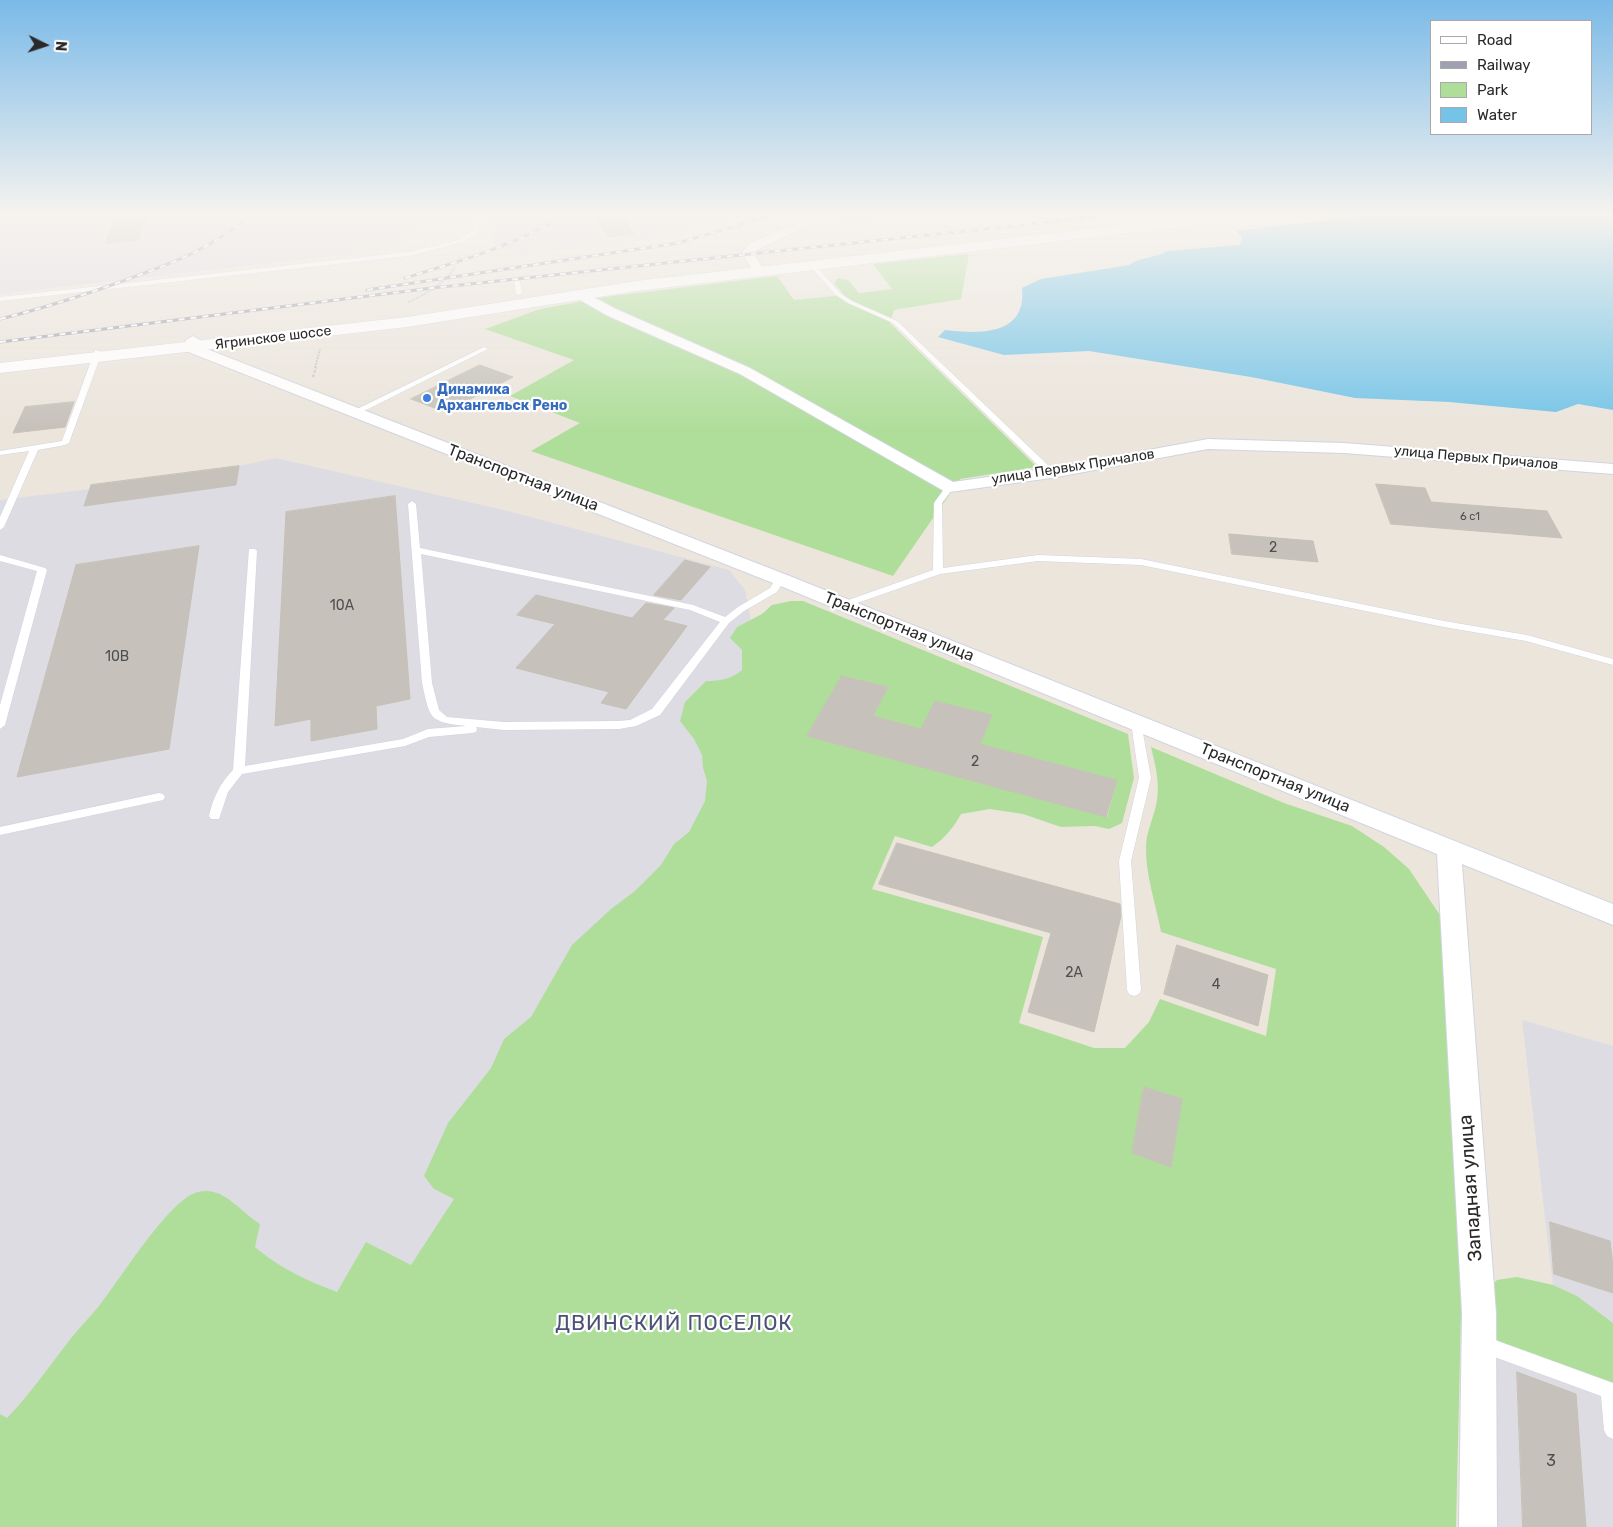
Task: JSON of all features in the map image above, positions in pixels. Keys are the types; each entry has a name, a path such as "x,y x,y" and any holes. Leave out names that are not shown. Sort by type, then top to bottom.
{"main road":[{"name":"Ягринское шоссе","path":"192,344 440,307 518,288 550,285"},
{"name":"Ягринское шоссе","path":"0,362 96,355 406,322 637,285"},
{"name":"Ягринское шоссе","path":"0,370 96,355"}],"street":[{"path":"580,294 611,312 745,371 950,486"},
{"name":"Транспортная улица","path":"192,344 309,394 780,579 1613,915"},
{"name":"улица Первых Причалов","path":"950,486 1051,473 1208,444 1344,448 1613,469"},
{"name":"Западная улица","path":"1449,849 1480,1314 1478,1527"}],"lane":[{"path":"0,299 125,285"},
{"path":"830,285 838,294 850,302 895,322 1051,473"},
{"path":"355,412 484,349"},
{"path":"0,454 66,443 96,355"},
{"path":"0,527 34,449"},
{"path":"938,571 938,503 950,486"},
{"path":"412,504 427,683 434,712 444,720 504,726"},
{"path":"416,550 693,608 726,621"},
{"path":"239,771 252,551"},
{"path":"0,558 42,570 0,725"},
{"path":"843,605 938,571 1038,558 1141,562 1444,624 1528,638 1613,662"},
{"path":"215,816 218,801 226,784 239,771 404,742 428,733 504,726 619,725 648,718 666,702 726,621 741,609 774,590 780,579"},
{"path":"1134,990 1125,861 1145,778 1136,722"},
{"path":"0,831 160,797"},
{"path":"1480,1343 1611,1392 1613,1430"}],"path":[{"path":"403,303 411,301 435,285"},
{"path":"309,394 322,342"}],"shaded area":[{"path":"0,285 76,285 0,294"},
{"path":"276,458 512,512 729,570 745,590 800,864 480,1485 0,1527 0,500 90,489 85,506 236,485 239,466"},
{"path":"1522,1020 1613,1046 1613,1356 1559,1338"},
{"path":"1493,1331 1613,1375 1613,1527 1494,1527"}],"green space":[{"path":"701,285 784,285 794,300 844,295 836,285 852,285 859,293 892,289 889,285 963,285 961,299 894,310 890,323 1037,467 960,479 893,576 531,451 580,423 510,396 574,360 485,329 540,309 612,296"},
{"path":"791,601 803,601 1128,734 1134,778 1122,823 1109,829 1095,826 1061,827 1023,814 990,809 961,814 949,832 932,847 895,836 872,889 1043,937 1019,1023 1094,1048 1125,1048 1149,1022 1160,999 1266,1036 1276,969 1161,932 1146,856 1149,828 1158,793 1157,773 1151,747 1284,803 1352,826 1384,847 1409,869 1446,924 1462,1272 1456,1527 0,1527 0,1414 7,1418 16,1408 99,1306 160,1224 187,1198 198,1192 207,1191 224,1196 260,1224 255,1247 274,1262 294,1273 337,1292 366,1242 411,1265 454,1199 434,1189 424,1176 448,1123 491,1068 504,1039 531,1017 572,945 611,909 635,891 661,865 674,844 689,832 705,801 707,781 702,755 694,739 680,721 685,702 706,681 725,679 734,676 742,670 742,650 730,638 737,627 762,614 772,605","holes":["843,676 888,687 873,716 921,729 935,701 992,715 980,744 1117,780 1107,817 807,736","1144,1087 1182,1099 1171,1166 1132,1153"]},
{"path":"1517,1277 1553,1285 1577,1296 1613,1323 1613,1385 1487,1339 1486,1291 1497,1280"}],"water":[{"path":"1028,285 1613,285 1613,410 1578,404 1556,412 1449,402 1355,398 1251,377 1089,351 1004,355 938,337 945,330 986,331 1009,323 1017,315 1022,304 1022,288"}],"building":[{"path":"480,365 513,377 445,412 411,399"},
{"path":"74,402 65,427 13,433 25,407"},
{"path":"239,466 236,485 84,506 91,485"},
{"path":"1376,484 1425,488 1431,502 1547,511 1562,538 1391,524"},
{"path":"395,496 410,699 376,706 377,729 311,741 311,719 275,726 286,512"},
{"path":"1229,534 1313,541 1318,562 1232,554"},
{"path":"199,546 169,749 17,777 76,565"},
{"path":"685,560 710,567 681,600 654,595"},
{"path":"536,595 632,618 646,603 674,608 663,620 687,626 626,709 601,703 609,692 516,668 555,624 517,615"},
{"path":"842,676 888,687 873,716 921,729 935,701 992,715 980,744 1117,780 1106,817 807,736"},
{"path":"897,843 1120,904 1121,916 1094,1032 1028,1012 1051,933 879,884"},
{"path":"1177,945 1268,975 1258,1026 1164,994"},
{"path":"1144,1087 1182,1099 1171,1167 1132,1153"},
{"path":"1550,1222 1610,1241 1613,1266 1613,1293 1554,1274"},
{"path":"1517,1372 1576,1394 1586,1527 1523,1527"}],"railway":[{"path":"0,319 111,285"},
{"path":"367,290 398,285"},
{"path":"0,342 458,285"}],"place":[{"name":"Динамика Архангельск Рено","path":"427,398"}],"district":[{"name":"ДВИНСКИЙ ПОСЕЛОК","path":"674,1324"}]}
